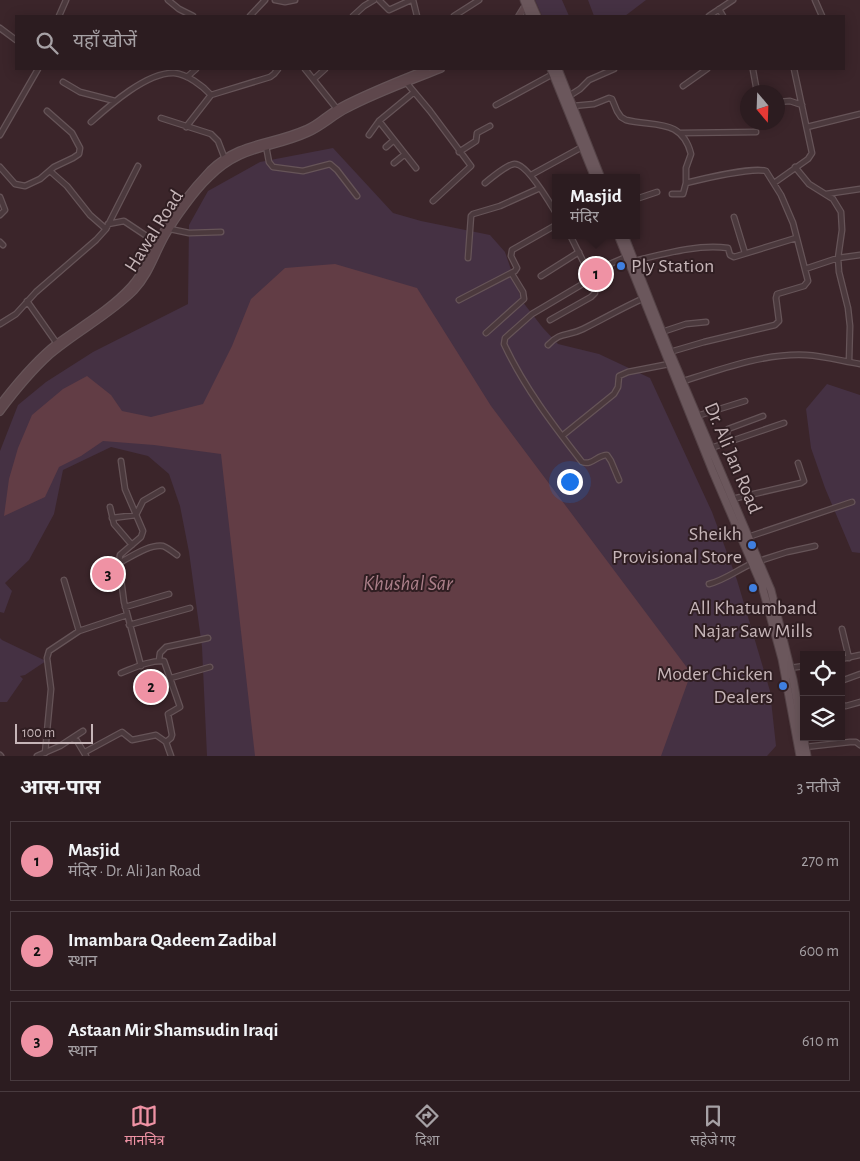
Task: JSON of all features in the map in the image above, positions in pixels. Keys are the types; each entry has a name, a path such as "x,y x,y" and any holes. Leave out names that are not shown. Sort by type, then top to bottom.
{"main road":[{"path":"520,15 527,1"},
{"path":"527,1 530,15"},
{"path":"527,1 536,15"},
{"name":"Hawal Road","path":"0,404 28,370 131,286 142,273 176,211 208,172 254,144 307,129 337,109 404,81 438,70"},
{"path":"554,70 573,106 595,174"},
{"path":"554,70 600,174"},
{"name":"Hawal Road","path":"159,241 225,160 313,131 346,109 404,81 413,72"},
{"name":"Dr. Ali Jan Road","path":"619,239 642,299 667,349 724,490 765,584 784,658 801,756"},
{"name":"Dr. Ali Jan Road","path":"626,239 662,332 669,364 680,382 711,448 724,490 732,499 745,538"},
{"name":"Hawal Road","path":"0,412 58,346"},
{"name":"Dr. Ali Jan Road","path":"784,658 790,668 800,700"},
{"name":"Dr. Ali Jan Road","path":"801,756 805,746 804,741"}],"street":[{"path":"59,15 66,0"},
{"path":"168,0 179,9 191,15"},
{"path":"251,15 265,0"},
{"path":"275,0 286,2 295,0"},
{"path":"360,0 364,6"},
{"path":"354,15 374,0"},
{"path":"380,0 390,10 412,0 417,15"},
{"path":"456,15 480,0"},
{"path":"710,15 733,0"},
{"path":"815,0 822,15"},
{"path":"719,9 722,15"},
{"path":"0,28 15,39"},
{"path":"0,135 37,70"},
{"path":"187,77 195,70"},
{"path":"186,127 210,95 270,76 277,70"},
{"path":"306,70 337,109"},
{"path":"314,79 324,70"},
{"path":"496,105 554,70"},
{"path":"568,96 580,89 585,82 612,70"},
{"path":"683,86 707,70"},
{"path":"753,70 756,85"},
{"path":"774,182 795,168 812,153 794,70"},
{"path":"91,122 115,101 150,80 164,75 174,73 187,77 196,82 210,95"},
{"path":"404,81 430,111 471,166 470,169 433,201"},
{"path":"63,82 80,92 115,101"},
{"path":"369,135 379,121 413,93"},
{"path":"573,106 594,104 610,98 621,117 626,120 671,126 680,133 691,154 686,168 686,183 683,194 672,194"},
{"path":"785,101 802,105"},
{"path":"0,167 20,186 32,184 60,163 79,154 80,148 72,133 47,111"},
{"path":"807,126 860,114"},
{"path":"160,118 211,134 218,141 225,160"},
{"path":"379,121 416,168"},
{"path":"459,152 476,141 477,133 490,126"},
{"path":"680,133 756,132"},
{"path":"386,147 394,140"},
{"path":"531,175 586,145"},
{"path":"266,146 269,162 272,167 303,171 330,164 334,166 356,196"},
{"path":"394,163 405,154"},
{"path":"485,183 512,164 516,164 531,175 552,207"},
{"path":"0,324 16,314 36,292 86,250 107,227 138,166"},
{"path":"795,168 809,184 834,199 841,212 842,230 838,258 850,326 849,362"},
{"path":"667,349 775,325 779,321 776,296 779,293 807,284 808,281 788,212 774,182 766,171 760,170 723,175 686,183"},
{"path":"50,171 77,197 90,215 107,227"},
{"path":"468,258 468,241 473,214 500,206 540,188"},
{"path":"826,194 860,189"},
{"path":"640,198 656,192"},
{"path":"0,197 5,210 0,215"},
{"path":"734,217 745,253"},
{"path":"107,227 124,220 159,241"},
{"path":"459,300 512,274 517,268 511,254 512,250 552,227"},
{"path":"170,229 188,233 221,232"},
{"path":"634,261 692,249 712,247 728,248 732,256 796,238"},
{"path":"550,320 594,295 589,273 572,239"},
{"path":"541,276 579,252"},
{"path":"805,269 838,258 860,255"},
{"path":"589,273 626,257"},
{"path":"486,333 524,299 523,292 512,274"},
{"path":"591,279 532,314 504,341 516,368 582,462 585,464 600,456 607,455 619,480"},
{"path":"548,345 559,335 581,330 642,299"},
{"path":"27,301 58,346"},
{"path":"662,332 686,324 706,322"},
{"path":"680,382 770,356 806,355 860,364"},
{"path":"562,436 614,394 618,387 619,376 628,372 669,364"},
{"path":"697,416 745,401"},
{"path":"729,442 728,429 764,416"},
{"path":"711,448 784,423"},
{"path":"121,461 125,489 143,534 120,555 125,607 141,666"},
{"path":"732,499 804,482 798,463"},
{"path":"136,515 143,501 162,490"},
{"path":"745,538 852,502"},
{"path":"110,507 112,518 119,532 132,545"},
{"path":"112,518 136,515"},
{"path":"120,563 157,546 163,546 177,555"},
{"path":"709,584 724,579 736,570 756,562 787,552 815,546"},
{"path":"64,580 79,631"},
{"path":"125,607 169,594"},
{"path":"129,625 190,608"},
{"path":"45,753 51,689 47,658 49,651 79,631 127,616"},
{"path":"842,629 849,658"},
{"path":"159,660 160,653 166,647 208,638"},
{"path":"845,658 860,655"},
{"path":"121,673 159,660 164,661 180,708 168,714 172,735 166,742"},
{"path":"171,678 210,667"},
{"path":"790,668 800,667"},
{"path":"845,680 860,674"},
{"path":"845,706 860,702"},
{"path":"37,756 73,739 83,731"},
{"path":"73,739 77,741 86,754 122,732 132,740 156,735 166,742 172,756"},
{"path":"805,746 850,742 856,742 860,745"}],"shaded area":[{"path":"535,0 562,0 569,15 542,15"},
{"path":"588,0 646,0 626,15 594,15"},
{"path":"333,148 393,213 421,221 490,235 505,252 522,301 558,344 599,354 650,378 712,512 737,580 770,691 776,746 767,756 207,756 202,647 189,552 180,506 169,474 148,456 111,447 63,470 54,514 29,560 5,583 12,591 4,613 0,612 0,451 18,405 46,382 93,352 188,304 189,225 208,191 260,162"},
{"path":"827,384 860,395 860,553 852,552 825,488 811,448 806,409"},
{"path":"0,638 46,661 25,675 20,676 23,679 7,702 0,702"}],"water":[{"name":"Khushal Sar","path":"335,264 417,288 491,406 691,673 661,756 255,756 221,454 154,445 103,441 81,456 59,467 45,497 4,516 9,479 18,448 32,415 63,389 87,376 111,395 122,411 151,417 203,404 232,346 251,299 285,268"}],"place":[{"name":"Ply Station","path":"621,266"},
{"name":"Masjid","path":"596,274"},
{"name":"Sheikh Provisional Store","path":"752,545"},
{"name":"Astaan Mir Shamsudin Iraqi","path":"108,574"},
{"name":"All Khatumband Najar Saw Mills","path":"753,588"},
{"name":"Moder Chicken Dealers","path":"783,686"},
{"name":"Imambara Qadeem Zadibal","path":"151,687"}]}
